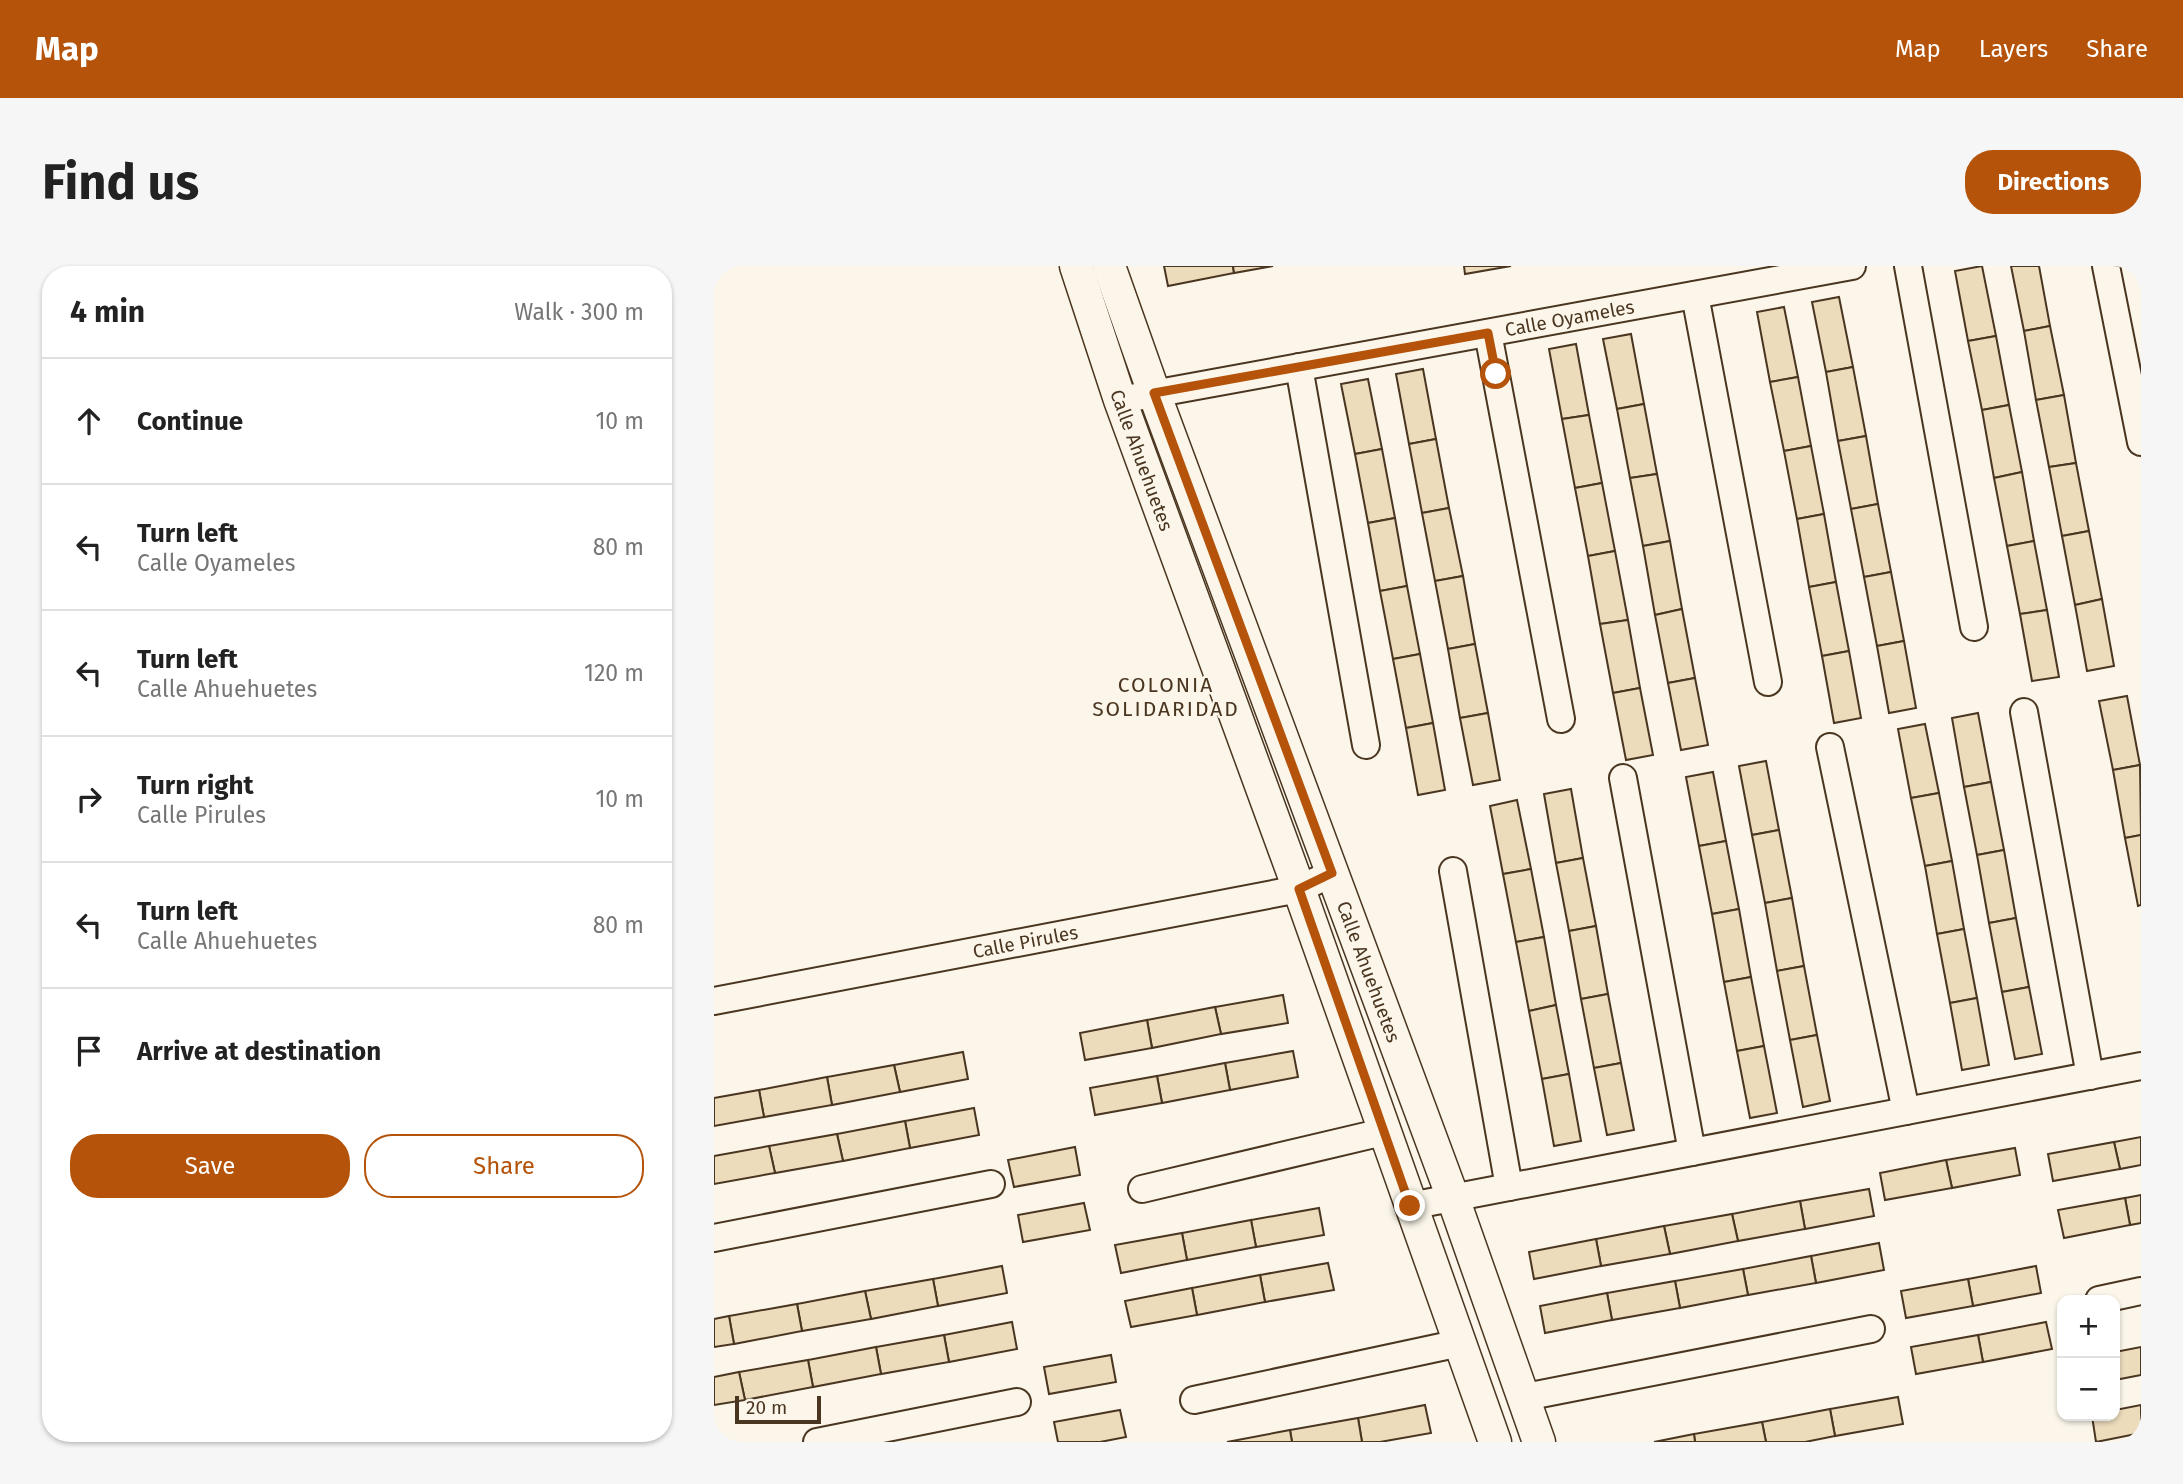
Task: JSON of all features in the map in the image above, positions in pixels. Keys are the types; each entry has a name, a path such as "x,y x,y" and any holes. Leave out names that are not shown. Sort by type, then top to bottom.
{"street":[{"name":"Calle Ahuehuetes","path":"1076,266 1120,400 1299,889 1495,1442"},
{"name":"Calle Ahuehuetes","path":"1109,266 1453,1198 1539,1442"},
{"name":"Calle Oyameles","path":"1120,400 1852,266"},
{"path":"1908,266 1973,627"},
{"path":"2106,266 2141,442"},
{"path":"1695,295 1768,682"},
{"path":"1488,333 1561,719"},
{"path":"1298,367 1366,745"},
{"path":"2024,712 2090,1076"},
{"path":"1830,747 1906,1111"},
{"path":"1623,778 1692,1152"},
{"path":"1452,871 1509,1187"},
{"name":"Calle Pirules","path":"714,1001 1299,889 1332,873"},
{"path":"1410,1206 2141,1066"},
{"path":"1142,1189 1383,1132"},
{"path":"714,1238 991,1184"},
{"path":"2120,1296 2141,1291"},
{"path":"1525,1398 1871,1329"},
{"path":"1194,1400 1460,1343"},
{"path":"817,1442 1017,1402"}],"building":[{"path":"1164,266 1233,266 1234,273 1168,286"},
{"path":"1233,266 1273,266 1234,273"},
{"path":"1464,266 1511,266 1465,274"},
{"path":"1982,266 1996,336 1968,341 1955,271"},
{"path":"2011,266 2039,266 2050,326 2024,331"},
{"path":"1839,297 1853,367 1826,372 1812,302"},
{"path":"1784,307 1798,377 1770,382 1757,312"},
{"path":"2050,326 2064,395 2036,400 2024,331"},
{"path":"1631,334 1644,404 1617,409 1603,339"},
{"path":"1996,336 2009,405 1982,410 1968,341"},
{"path":"1576,344 1589,415 1562,419 1549,349"},
{"path":"1853,367 1866,436 1838,441 1826,372"},
{"path":"1423,369 1436,439 1409,444 1396,374"},
{"path":"1798,377 1811,446 1784,451 1770,382"},
{"path":"1368,379 1382,449 1355,454 1341,384"},
{"path":"2064,395 2076,463 2049,467 2036,400"},
{"path":"1644,404 1657,474 1630,478 1617,409"},
{"path":"2009,405 2022,472 1994,478 1982,410"},
{"path":"1589,415 1602,483 1575,488 1562,419"},
{"path":"1866,436 1878,504 1851,509 1838,441"},
{"path":"1436,439 1449,508 1422,513 1409,444"},
{"path":"1811,446 1824,514 1797,519 1784,451"},
{"path":"1382,449 1395,518 1368,523 1355,454"},
{"path":"2076,463 2089,531 2062,536 2049,467"},
{"path":"2022,472 2034,541 2007,546 1994,478"},
{"path":"1657,474 1670,541 1643,546 1630,478"},
{"path":"1602,483 1615,551 1588,556 1575,488"},
{"path":"1878,504 1891,572 1864,577 1851,509"},
{"path":"1449,508 1463,576 1435,581 1422,513"},
{"path":"1824,514 1836,582 1809,587 1797,519"},
{"path":"1395,518 1407,586 1380,591 1368,523"},
{"path":"2089,531 2102,599 2075,605 2062,536"},
{"path":"1670,541 1682,609 1655,615 1643,546"},
{"path":"2034,541 2047,610 2020,614 2007,546"},
{"path":"1615,551 1628,620 1600,624 1588,556"},
{"path":"1891,572 1904,641 1877,646 1864,577"},
{"path":"1463,576 1475,644 1448,649 1435,581"},
{"path":"1836,582 1849,651 1822,656 1809,587"},
{"path":"1407,586 1420,654 1393,659 1380,591"},
{"path":"2102,599 2114,666 2087,671 2075,605"},
{"path":"1682,609 1695,678 1668,683 1655,615"},
{"path":"2047,610 2059,677 2032,681 2020,614"},
{"path":"1628,620 1640,688 1613,693 1600,624"},
{"path":"1904,641 1916,708 1889,713 1877,646"},
{"path":"1475,644 1488,713 1460,718 1448,649"},
{"path":"1849,651 1861,718 1834,723 1822,656"},
{"path":"1420,654 1433,723 1406,728 1393,659"},
{"path":"1695,678 1708,745 1681,750 1668,683"},
{"path":"1640,688 1653,755 1626,760 1613,693"},
{"path":"2127,696 2140,765 2113,770 2099,701"},
{"path":"1488,713 1500,780 1473,785 1460,718"},
{"path":"1978,713 1991,782 1964,787 1952,718"},
{"path":"1433,723 1445,790 1418,795 1406,728"},
{"path":"1925,724 1939,793 1911,798 1898,729"},
{"path":"1766,761 1779,830 1752,835 1739,766"},
{"path":"2140,765 2141,835 2125,838 2113,770"},
{"path":"1713,772 1726,841 1699,846 1686,777"},
{"path":"1991,782 2004,850 1977,855 1964,787"},
{"path":"1571,789 1583,858 1556,863 1544,794"},
{"path":"1939,793 1952,861 1925,866 1911,798"},
{"path":"1517,800 1531,869 1503,874 1490,806"},
{"path":"1779,830 1792,898 1765,903 1752,835"},
{"path":"2141,835 2141,905 2138,906 2125,838"},
{"path":"1726,841 1739,909 1712,914 1699,846"},
{"path":"2004,850 2016,918 1989,923 1977,855"},
{"path":"1583,858 1596,926 1569,931 1556,863"},
{"path":"1952,861 1964,929 1937,934 1925,866"},
{"path":"1531,869 1544,937 1516,942 1503,874"},
{"path":"1792,898 1804,966 1777,971 1765,903"},
{"path":"1739,909 1751,977 1724,982 1712,914"},
{"path":"2016,918 2029,987 2002,992 1989,923"},
{"path":"1596,926 1608,994 1581,999 1569,931"},
{"path":"1964,929 1977,998 1950,1003 1937,934"},
{"path":"1544,937 1556,1005 1529,1011 1516,942"},
{"path":"1804,966 1817,1035 1790,1040 1777,971"},
{"path":"1751,977 1764,1046 1737,1051 1724,982"},
{"path":"2029,987 2042,1054 2015,1059 2002,992"},
{"path":"1608,994 1621,1063 1594,1068 1581,999"},
{"path":"1283,995 1288,1023 1221,1034 1215,1007"},
{"path":"1977,998 1989,1065 1962,1070 1950,1003"},
{"path":"1556,1005 1569,1074 1542,1079 1529,1011"},
{"path":"1215,1007 1221,1034 1152,1048 1147,1020"},
{"path":"1147,1020 1152,1048 1085,1060 1080,1033"},
{"path":"1817,1035 1830,1101 1803,1107 1790,1040"},
{"path":"1764,1046 1777,1113 1750,1118 1737,1051"},
{"path":"1293,1051 1298,1077 1230,1090 1225,1063"},
{"path":"963,1052 968,1079 900,1092 894,1065"},
{"path":"1225,1063 1230,1090 1162,1103 1157,1076"},
{"path":"1621,1063 1634,1130 1607,1135 1594,1068"},
{"path":"894,1065 900,1092 832,1105 827,1077"},
{"path":"1569,1074 1581,1141 1554,1146 1542,1079"},
{"path":"1157,1076 1162,1103 1095,1115 1090,1088"},
{"path":"827,1077 832,1105 764,1117 759,1090"},
{"path":"759,1090 764,1117 714,1126 714,1098"},
{"path":"974,1108 979,1135 910,1148 905,1121"},
{"path":"905,1121 910,1148 843,1161 837,1134"},
{"path":"837,1134 843,1161 775,1173 769,1146"},
{"path":"2141,1137 2141,1165 2120,1169 2114,1142"},
{"path":"2114,1142 2120,1169 2053,1181 2048,1154"},
{"path":"769,1146 775,1173 714,1184 714,1156"},
{"path":"1075,1147 1080,1175 1014,1187 1008,1160"},
{"path":"2015,1148 2020,1175 1952,1188 1946,1160"},
{"path":"1946,1160 1952,1188 1885,1200 1880,1173"},
{"path":"1869,1189 1874,1216 1805,1229 1800,1201"},
{"path":"2141,1195 2141,1223 2130,1225 2125,1198"},
{"path":"2125,1198 2130,1225 2064,1238 2058,1210"},
{"path":"1800,1201 1805,1229 1738,1241 1732,1214"},
{"path":"1084,1203 1090,1230 1023,1242 1018,1215"},
{"path":"1319,1208 1324,1235 1256,1247 1251,1220"},
{"path":"1732,1214 1738,1241 1670,1254 1664,1226"},
{"path":"1251,1220 1256,1247 1187,1260 1182,1233"},
{"path":"1664,1226 1670,1254 1601,1266 1596,1239"},
{"path":"1182,1233 1187,1260 1121,1273 1115,1245"},
{"path":"1596,1239 1601,1266 1534,1279 1529,1252"},
{"path":"1879,1243 1884,1270 1816,1283 1811,1256"},
{"path":"1811,1256 1816,1283 1748,1295 1743,1269"},
{"path":"1328,1263 1334,1290 1265,1302 1260,1275"},
{"path":"1002,1266 1007,1293 938,1306 933,1279"},
{"path":"2036,1266 2041,1293 1973,1306 1968,1279"},
{"path":"1743,1269 1748,1295 1680,1308 1675,1281"},
{"path":"1260,1275 1265,1302 1197,1315 1192,1288"},
{"path":"933,1279 938,1306 871,1319 865,1291"},
{"path":"1968,1279 1973,1306 1906,1318 1901,1291"},
{"path":"1675,1281 1680,1308 1612,1320 1607,1293"},
{"path":"1192,1288 1197,1315 1131,1327 1125,1301"},
{"path":"865,1291 871,1319 802,1331 797,1304"},
{"path":"1607,1293 1612,1320 1545,1333 1540,1306"},
{"path":"797,1304 802,1331 734,1344 729,1316"},
{"path":"729,1316 734,1344 714,1347 714,1319"},
{"path":"1012,1322 1017,1349 949,1362 944,1335"},
{"path":"2046,1322 2052,1349 1983,1362 1978,1335"},
{"path":"944,1335 949,1362 881,1374 876,1347"},
{"path":"1978,1335 1983,1362 1916,1374 1911,1347"},
{"path":"876,1347 881,1374 813,1387 808,1360"},
{"path":"2141,1347 2141,1375 2120,1379 2120,1351"},
{"path":"1111,1355 1116,1382 1049,1394 1044,1367"},
{"path":"808,1360 813,1387 745,1400 739,1372"},
{"path":"739,1372 745,1400 714,1405 714,1377"},
{"path":"1898,1397 1903,1424 1835,1436 1830,1409"},
{"path":"1425,1405 1431,1433 1380,1442 1362,1442 1358,1418"},
{"path":"2141,1405 2141,1433 2096,1442 2093,1421 2120,1421 2120,1409"},
{"path":"1830,1409 1835,1436 1805,1442 1766,1442 1762,1422"},
{"path":"1120,1410 1126,1437 1100,1442 1058,1442 1054,1422"},
{"path":"1358,1418 1362,1442 1292,1442 1290,1430"},
{"path":"1762,1422 1766,1442 1695,1442 1694,1434"},
{"path":"1290,1430 1292,1442 1227,1442"},
{"path":"1694,1434 1695,1442 1654,1442"}],"district":[{"name":"COLONIA SOLIDARIDAD","path":"1166,697"}],"route":[{"path":"1410,1206 1299,889 1332,873 1154,393 1488,333 1496,374"}]}
